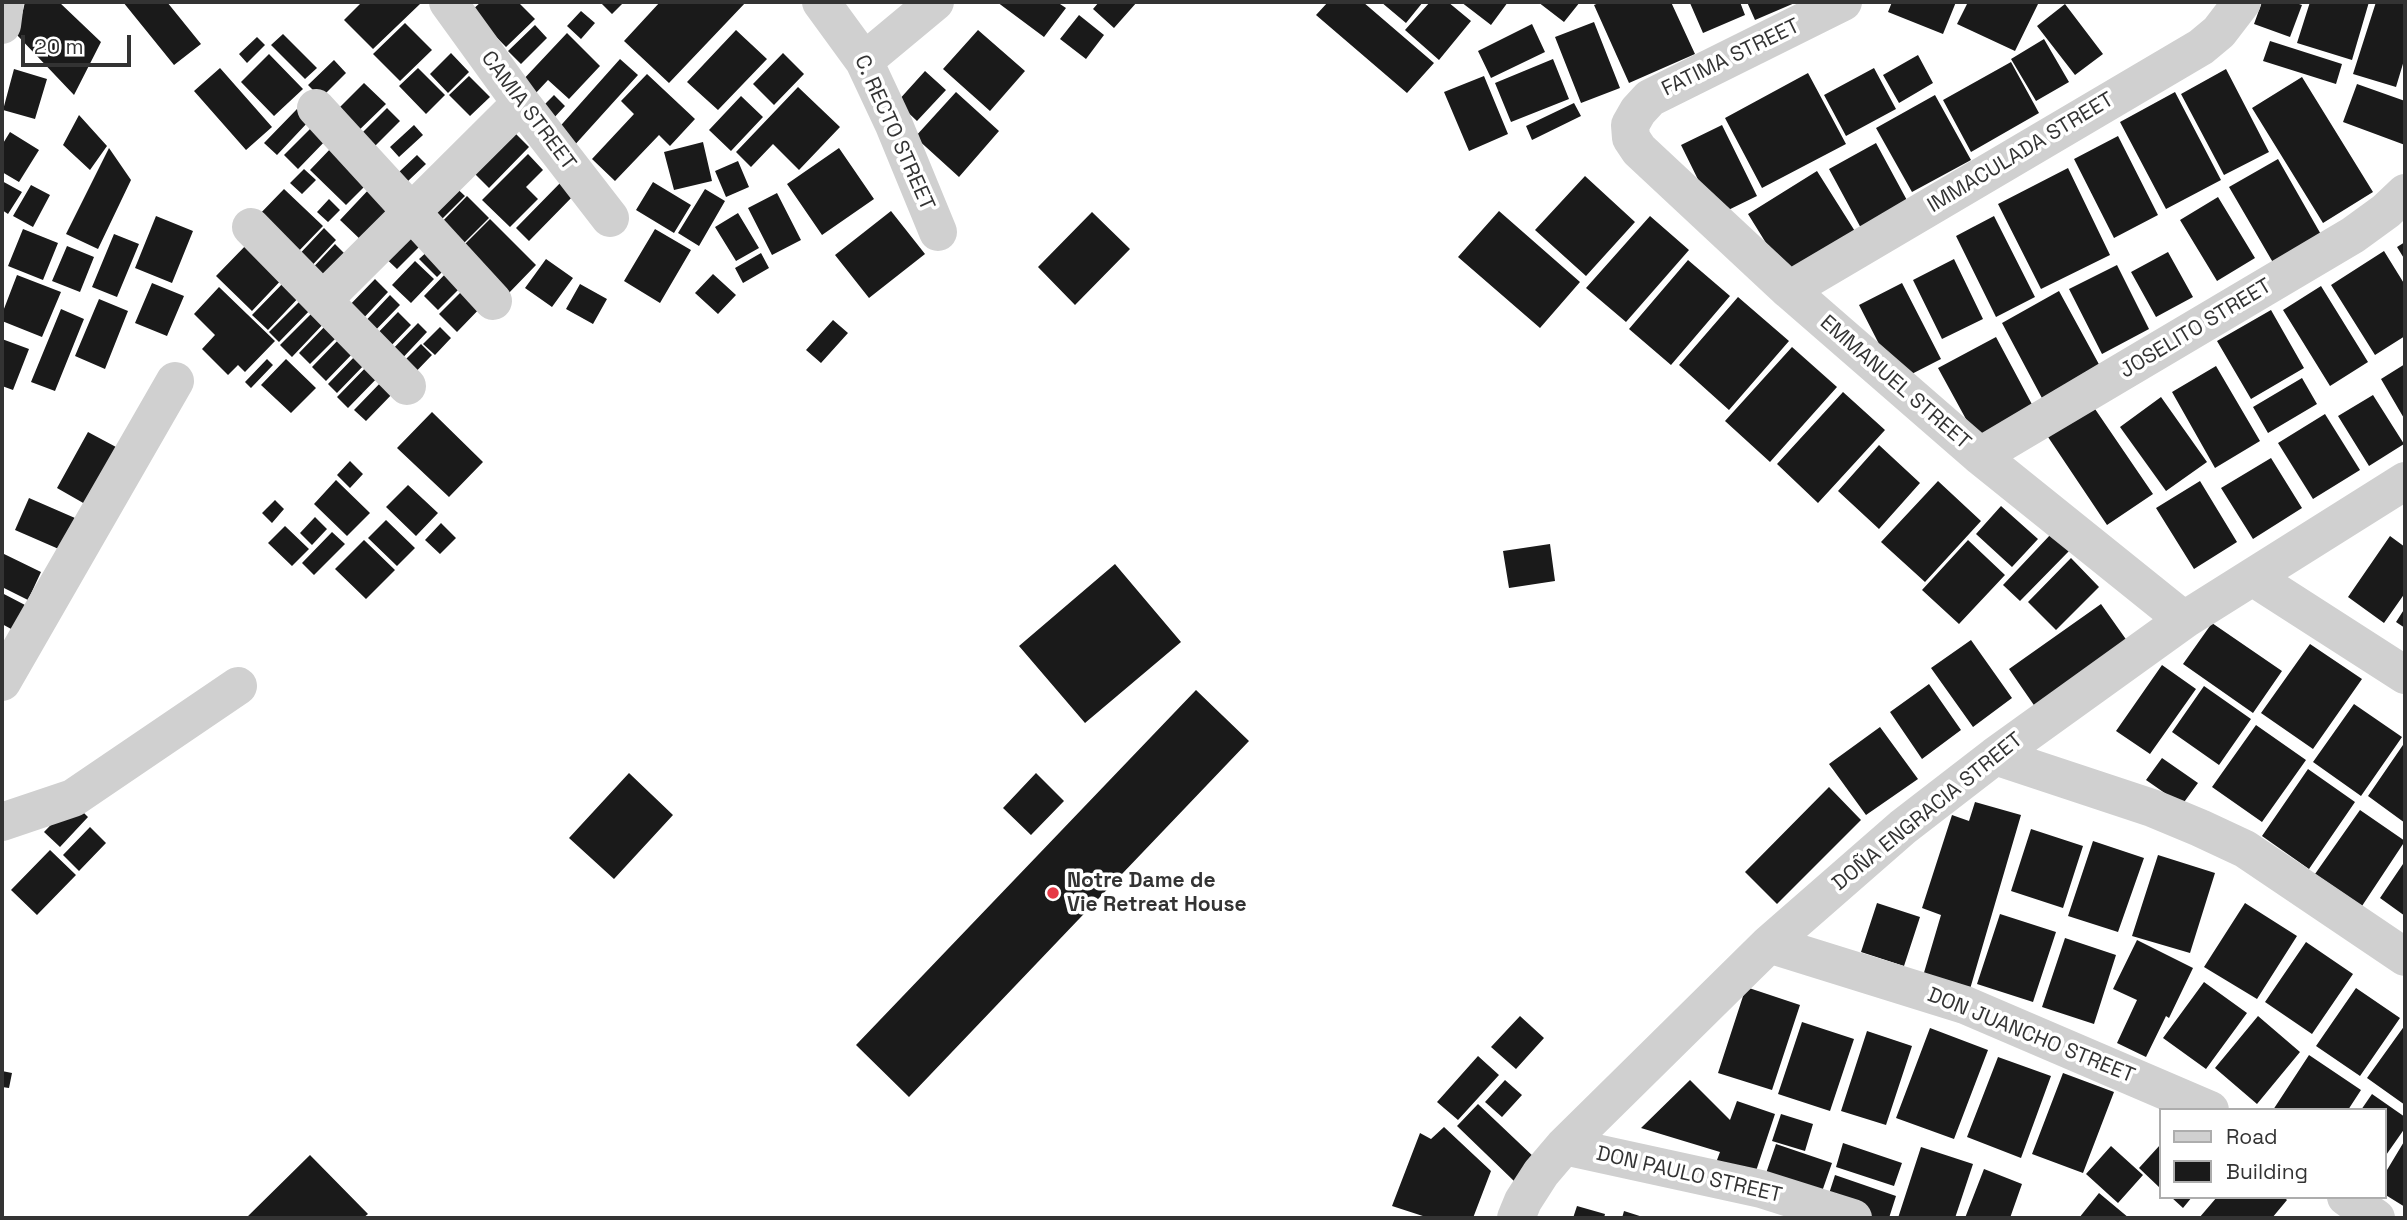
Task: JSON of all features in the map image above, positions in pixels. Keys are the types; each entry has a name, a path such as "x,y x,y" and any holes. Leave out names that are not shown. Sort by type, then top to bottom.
{"street":[{"path":"2,24 5,2"},
{"name":"CAMIA STREET","path":"448,2 521,103 610,218"},
{"name":"C. RECTO STREET","path":"821,2 864,61 938,232"},
{"path":"864,61 935,2"},
{"name":"FATIMA STREET","path":"1630,125 1650,98 1843,2"},
{"name":"IMMACULADA STREET","path":"1789,290 2201,47 2219,32 2242,2"},
{"path":"323,300 521,103"},
{"path":"316,108 493,301"},
{"name":"EMMANUEL STREET","path":"1630,125 1631,138 1639,150 1789,290 1980,456 2184,620"},
{"name":"JOSELITO STREET","path":"1980,456 2353,235 2405,193"},
{"path":"251,227 407,386"},
{"path":"2,682 175,381"},
{"name":"DOÑA ENGRACIA STREET","path":"1516,1218 1523,1201 1541,1173 1564,1146 1769,944 1903,827 1995,756 2184,620 2405,481"},
{"path":"2254,578 2405,675"},
{"path":"2,822 73,798 238,686"},
{"path":"1995,756 2152,808 2245,849 2405,957"},
{"name":"DON JUANCHO STREET","path":"1769,944 1965,1005 2205,1108"},
{"name":"DON PAULO STREET","path":"1564,1146 1761,1189 1853,1218"},
{"path":"2349,1199 2376,1218"}],"building":[{"path":"25,2 59,2 101,42 74,95 17,35"},
{"path":"123,2 167,2 201,44 174,65"},
{"path":"362,2 420,4 373,49 344,20"},
{"path":"481,2 518,2 535,19 506,47 471,11"},
{"path":"600,2 624,2 612,14"},
{"path":"660,2 746,2 669,83 624,41"},
{"path":"997,2 1057,2 1066,8 1044,37"},
{"path":"1099,2 1137,2 1114,28 1093,9"},
{"path":"1328,2 1363,2 1434,63 1407,93 1316,15"},
{"path":"1381,2 1423,2 1406,23"},
{"path":"1430,2 1448,2 1471,21 1439,60 1405,30"},
{"path":"1461,2 1508,2 1491,25"},
{"path":"1538,2 1580,2 1564,22"},
{"path":"1601,2 1671,2 1695,54 1629,83 1594,5"},
{"path":"1740,2 1745,15 1703,33 1690,3"},
{"path":"1747,2 1797,2 1755,20"},
{"path":"1892,2 1956,2 1943,34 1888,12"},
{"path":"1968,2 2039,2 2015,51 1957,24"},
{"path":"2262,2 2293,2 2302,5 2290,37 2254,24"},
{"path":"2310,2 2369,2 2352,60 2297,43"},
{"path":"2376,2 2405,2 2405,57 2396,87 2353,74"},
{"path":"2065,4 2103,54 2075,75 2037,26"},
{"path":"581,11 595,23 581,39 567,26"},
{"path":"1079,15 1104,35 1086,59 1060,39"},
{"path":"1594,22 1620,88 1581,103 1555,37"},
{"path":"405,23 432,50 400,81 373,54"},
{"path":"1532,24 1545,52 1491,78 1478,51"},
{"path":"535,25 547,38 521,64 508,51"},
{"path":"736,30 767,59 718,110 687,82"},
{"path":"978,30 1025,71 990,111 943,69"},
{"path":"567,33 600,66 569,99 548,80 534,95 520,83"},
{"path":"283,34 317,68 305,79 271,45"},
{"path":"257,37 265,45 247,63 239,54"},
{"path":"2044,39 2069,82 2036,101 2011,59"},
{"path":"2270,41 2342,64 2336,84 2263,61"},
{"path":"451,53 469,72 448,93 430,74"},
{"path":"783,53 804,74 774,105 753,84"},
{"path":"269,54 303,89 274,116 241,82"},
{"path":"1918,55 1933,83 1899,103 1883,75"},
{"path":"620,59 638,75 572,148 555,132"},
{"path":"1553,59 1569,99 1511,122 1495,83"},
{"path":"334,60 346,73 321,98 308,85"},
{"path":"2011,62 2039,113 1971,152 1943,100"},
{"path":"220,68 272,127 246,150 194,91"},
{"path":"418,68 445,95 426,114 399,86"},
{"path":"1874,68 1896,109 1846,136 1824,95"},
{"path":"14,69 47,79 35,119 3,110"},
{"path":"2226,69 2269,152 2224,175 2181,94"},
{"path":"925,71 946,90 917,121 897,102"},
{"path":"1808,73 1846,144 1762,188 1725,118"},
{"path":"647,74 695,119 670,146 659,135 615,181 592,159 634,114 621,101"},
{"path":"469,76 490,97 470,116 449,95"},
{"path":"1484,76 1508,134 1469,151 1444,92"},
{"path":"2302,77 2373,192 2323,223 2252,108"},
{"path":"364,83 386,104 352,137 331,116"},
{"path":"2357,84 2405,101 2405,145 2343,122"},
{"path":"798,87 840,127 799,170 773,144 751,167 736,152"},
{"path":"956,92 999,131 959,177 915,137"},
{"path":"2175,92 2221,180 2166,209 2120,122"},
{"path":"554,95 565,106 551,121 539,110"},
{"path":"1935,95 1971,160 1912,192 1876,128"},
{"path":"741,96 763,117 731,151 709,130"},
{"path":"1574,103 1581,116 1532,140 1526,126"},
{"path":"387,108 400,121 369,152 356,139"},
{"path":"297,109 309,121 277,155 264,143"},
{"path":"79,115 107,146 90,170 63,145"},
{"path":"316,123 330,136 298,169 284,155"},
{"path":"414,125 423,135 399,157 390,147"},
{"path":"1722,125 1757,196 1716,216 1681,145"},
{"path":"509,127 529,147 489,188 469,168"},
{"path":"10,132 39,150 19,182 2,172 2,145"},
{"path":"2118,136 2158,215 2114,238 2074,159"},
{"path":"703,142 712,181 674,190 664,152"},
{"path":"1876,143 1909,204 1862,230 1829,169"},
{"path":"334,145 371,180 346,205 310,170"},
{"path":"109,148 131,180 98,249 66,234"},
{"path":"839,148 874,199 822,235 787,184"},
{"path":"528,154 543,170 526,187 538,199 510,227 482,200"},
{"path":"417,155 426,164 408,181 399,172"},
{"path":"2278,159 2323,238 2275,266 2229,187"},
{"path":"738,161 749,187 726,197 715,171"},
{"path":"2068,168 2110,255 2041,289 1998,204"},
{"path":"304,169 316,180 302,194 290,183"},
{"path":"1817,171 1858,236 1789,280 1748,214"},
{"path":"1585,176 1635,222 1586,276 1535,230"},
{"path":"564,179 577,192 529,241 516,228"},
{"path":"2,181 22,192 8,214 2,210"},
{"path":"449,181 465,196 435,226 420,211"},
{"path":"653,182 691,205 674,233 636,210"},
{"path":"31,185 50,195 33,227 13,216"},
{"path":"372,186 395,208 362,241 340,220"},
{"path":"284,189 323,226 294,256 255,219"},
{"path":"705,189 725,201 699,246 678,233"},
{"path":"777,193 801,240 772,255 748,208"},
{"path":"467,196 489,218 458,249 436,228"},
{"path":"2218,197 2255,258 2217,281 2180,220"},
{"path":"329,199 340,210 328,222 317,212"},
{"path":"891,211 925,254 869,298 835,255"},
{"path":"1499,211 1580,282 1540,328 1458,257"},
{"path":"1092,212 1130,249 1075,305 1038,267"},
{"path":"738,213 759,248 736,261 715,227"},
{"path":"156,216 193,231 172,283 135,268"},
{"path":"1650,216 1689,250 1626,322 1586,288"},
{"path":"1994,216 2035,297 1996,317 1956,236"},
{"path":"490,219 536,265 506,296 459,250"},
{"path":"404,226 422,244 397,269 379,252"},
{"path":"324,228 336,240 305,273 293,261"},
{"path":"23,229 58,243 43,280 8,266"},
{"path":"655,229 691,250 660,303 624,281"},
{"path":"114,234 139,244 117,297 92,287"},
{"path":"250,241 286,275 252,311 216,276"},
{"path":"2405,242 2405,260 2397,247"},
{"path":"335,244 346,255 317,284 307,274"},
{"path":"67,246 94,257 80,292 52,281"},
{"path":"429,250 447,267 437,277 419,259"},
{"path":"2384,251 2405,285 2405,336 2375,355 2331,285"},
{"path":"2168,252 2193,297 2156,317 2131,272"},
{"path":"761,253 769,268 743,283 735,268"},
{"path":"546,259 573,278 552,307 525,288"},
{"path":"1954,259 1983,319 1942,339 1913,280"},
{"path":"1688,260 1730,296 1671,365 1629,329"},
{"path":"415,261 434,279 411,303 392,285"},
{"path":"2117,265 2149,329 2102,354 2069,289"},
{"path":"449,270 464,284 438,310 424,296"},
{"path":"713,274 736,295 718,314 695,293"},
{"path":"17,275 61,292 42,337 2,321 2,314"},
{"path":"288,278 303,293 268,330 252,315"},
{"path":"375,279 388,292 359,323 345,310"},
{"path":"152,283 184,296 167,336 135,323"},
{"path":"1902,283 1941,359 1898,381 1859,305"},
{"path":"580,284 607,299 593,324 566,309"},
{"path":"467,286 485,303 457,332 439,314"},
{"path":"2321,286 2368,362 2330,386 2283,310"},
{"path":"219,287 275,341 245,372 238,365 228,375 202,349 215,335 194,314"},
{"path":"2059,291 2101,368 2043,400 2002,323"},
{"path":"390,295 400,305 368,338 358,329"},
{"path":"305,296 315,305 279,342 269,332"},
{"path":"1738,297 1789,341 1729,410 1679,365"},
{"path":"99,299 128,311 105,369 75,356"},
{"path":"317,308 328,319 292,357 280,345"},
{"path":"61,309 84,319 55,391 31,382"},
{"path":"2271,310 2304,368 2251,399 2217,341"},
{"path":"398,312 411,325 385,352 371,340"},
{"path":"833,320 848,333 821,363 806,350"},
{"path":"329,322 341,333 310,364 299,353"},
{"path":"418,323 427,332 396,365 386,356"},
{"path":"440,327 451,338 435,355 423,344"},
{"path":"342,336 356,350 326,381 312,367"},
{"path":"1996,337 2035,410 1978,441 1938,368"},
{"path":"2,339 29,349 13,390 2,386"},
{"path":"421,344 432,355 406,382 394,371"},
{"path":"1792,347 1837,387 1770,462 1725,421"},
{"path":"358,353 367,362 337,393 328,384"},
{"path":"267,359 273,365 251,388 245,382"},
{"path":"286,359 316,388 291,413 261,385"},
{"path":"373,360 384,371 348,408 337,397"},
{"path":"2405,364 2405,420 2381,379"},
{"path":"2216,366 2260,441 2215,468 2172,392"},
{"path":"385,378 397,389 366,421 354,410"},
{"path":"2302,378 2317,404 2268,433 2253,407"},
{"path":"1843,392 1885,430 1818,503 1777,464"},
{"path":"2373,395 2404,444 2369,466 2338,416"},
{"path":"2161,397 2207,462 2166,491 2120,427"},
{"path":"2093,406 2153,494 2107,525 2048,437"},
{"path":"432,412 483,462 449,497 397,448"},
{"path":"2325,414 2360,470 2313,499 2278,443"},
{"path":"88,432 116,447 85,504 57,488"},
{"path":"1879,445 1920,483 1879,529 1838,491"},
{"path":"2271,458 2302,508 2253,539 2221,488"},
{"path":"350,461 363,474 350,488 337,475"},
{"path":"336,480 370,513 347,536 314,504"},
{"path":"1938,481 1981,521 1925,582 1881,542"},
{"path":"2200,481 2237,542 2194,569 2156,508"},
{"path":"408,485 438,513 416,536 386,507"},
{"path":"29,498 75,518 61,550 15,530"},
{"path":"275,500 284,509 272,523 262,513"},
{"path":"2001,506 2038,539 2012,567 1976,534"},
{"path":"315,517 327,529 312,545 300,533"},
{"path":"386,520 415,548 397,566 368,538"},
{"path":"441,523 456,538 440,554 425,540"},
{"path":"285,526 309,549 292,566 268,543"},
{"path":"332,532 345,544 314,575 302,563"},
{"path":"2051,534 2069,551 2020,601 2003,585"},
{"path":"2390,536 2405,547 2405,593 2384,623 2348,597"},
{"path":"364,540 395,570 366,599 335,569"},
{"path":"1968,540 2005,575 1959,624 1922,590"},
{"path":"1550,544 1555,581 1509,588 1503,551"},
{"path":"2,553 41,572 28,600 2,587"},
{"path":"2071,558 2099,587 2056,630 2028,602"},
{"path":"1115,564 1181,642 1085,723 1019,646"},
{"path":"2,593 25,605 13,630 2,624"},
{"path":"2101,604 2130,645 2038,711 2009,669"},
{"path":"2405,608 2405,628 2396,622"},
{"path":"2212,623 2282,671 2253,713 2183,664"},
{"path":"1971,640 2012,698 1973,727 1931,668"},
{"path":"2310,644 2362,679 2313,749 2261,713"},
{"path":"2162,665 2196,689 2150,754 2116,731"},
{"path":"1929,684 1961,730 1922,759 1890,712"},
{"path":"2204,686 2251,719 2219,765 2172,732"},
{"name":"Notre Dame de Vie Retreat House","path":"1196,690 1249,741 909,1097 856,1045"},
{"path":"2354,704 2402,737 2361,796 2313,762"},
{"path":"2256,725 2306,760 2262,822 2212,787"},
{"path":"1880,727 1918,779 1866,815 1829,764"},
{"path":"2405,742 2405,823 2368,796"},
{"path":"2162,758 2198,783 2182,805 2146,780"},
{"path":"2308,769 2355,802 2309,869 2262,836"},
{"path":"629,773 673,815 614,879 569,838"},
{"path":"1036,773 1064,801 1031,835 1003,808"},
{"path":"1829,787 1861,820 1777,904 1745,872"},
{"path":"73,802 88,817 60,847 44,832"},
{"path":"1975,802 2021,815 1970,989 1923,976 1941,915 1922,908 1952,815 1969,821"},
{"path":"2360,810 2405,841 2362,906 2315,874"},
{"path":"90,827 106,843 79,871 63,855"},
{"path":"2031,829 2083,846 2063,908 2011,891"},
{"path":"2093,841 2144,858 2118,932 2068,916"},
{"path":"50,850 76,875 37,915 11,890"},
{"path":"2158,855 2215,873 2190,953 2132,936"},
{"path":"2405,861 2405,916 2380,898"},
{"path":"1877,903 1920,917 1904,966 1861,952"},
{"path":"2245,903 2297,936 2257,999 2204,967"},
{"path":"2000,914 2056,932 2033,1002 1977,984"},
{"path":"2065,938 2116,955 2094,1024 2042,1007"},
{"path":"2137,940 2193,968 2169,1018 2166,1016 2146,1057 2117,1043 2137,1000 2113,989"},
{"path":"2306,942 2353,974 2312,1034 2265,1002"},
{"path":"2204,982 2247,1013 2206,1069 2163,1038"},
{"path":"1746,987 1800,1005 1772,1090 1718,1073"},
{"path":"2356,988 2400,1018 2360,1076 2316,1046"},
{"path":"1520,1016 1544,1038 1516,1069 1491,1047"},
{"path":"2258,1016 2300,1052 2257,1104 2215,1068"},
{"path":"1802,1022 1854,1039 1830,1111 1778,1094"},
{"path":"2405,1025 2405,1105 2367,1078"},
{"path":"1930,1028 1988,1050 1954,1139 1896,1118"},
{"path":"1867,1031 1912,1046 1886,1125 1841,1111"},
{"path":"2309,1055 2361,1090 2349,1108 2274,1108"},
{"path":"1478,1056 1499,1075 1458,1120 1437,1102"},
{"path":"1998,1057 2051,1076 2021,1158 1967,1137"},
{"path":"2,1071 12,1073 9,1088 2,1087"},
{"path":"2063,1073 2114,1092 2083,1173 2032,1154"},
{"path":"1505,1080 1522,1095 1502,1117 1485,1102"},
{"path":"1690,1080 1730,1120 1737,1101 1775,1114 1753,1180 1714,1168 1720,1152 1641,1128"},
{"path":"2372,1094 2405,1117 2405,1128 2386,1155 2386,1108 2362,1108"},
{"path":"1478,1104 1536,1159 1514,1181 1457,1126"},
{"path":"1781,1114 1813,1124 1805,1151 1772,1141"},
{"path":"1444,1127 1491,1171 1473,1218 1429,1218 1392,1206 1420,1133 1431,1139"},
{"path":"2405,1140 2405,1207 2386,1195 2386,1172"},
{"path":"1843,1143 1902,1163 1894,1186 1836,1167"},
{"path":"1776,1144 1832,1163 1818,1203 1762,1185"},
{"path":"2111,1146 2143,1175 2118,1203 2086,1174"},
{"path":"1921,1147 1973,1164 1955,1218 1898,1218"},
{"path":"2158,1147 2158,1186 2139,1168"},
{"path":"310,1155 368,1214 363,1218 246,1218"},
{"path":"1984,1169 2022,1184 2010,1218 1965,1218"},
{"path":"1835,1175 1896,1196 1889,1218 1872,1218 1826,1203"},
{"path":"2099,1193 2129,1218 2079,1218"},
{"path":"2173,1199 2190,1199 2183,1208"},
{"path":"2215,1199 2287,1200 2272,1218 2199,1218"},
{"path":"1577,1206 1605,1214 1604,1218 1573,1218"},
{"path":"1624,1211 1646,1218 1622,1218"}],"place":[{"name":"Notre Dame de Vie Retreat House","path":"1053,893"}]}
